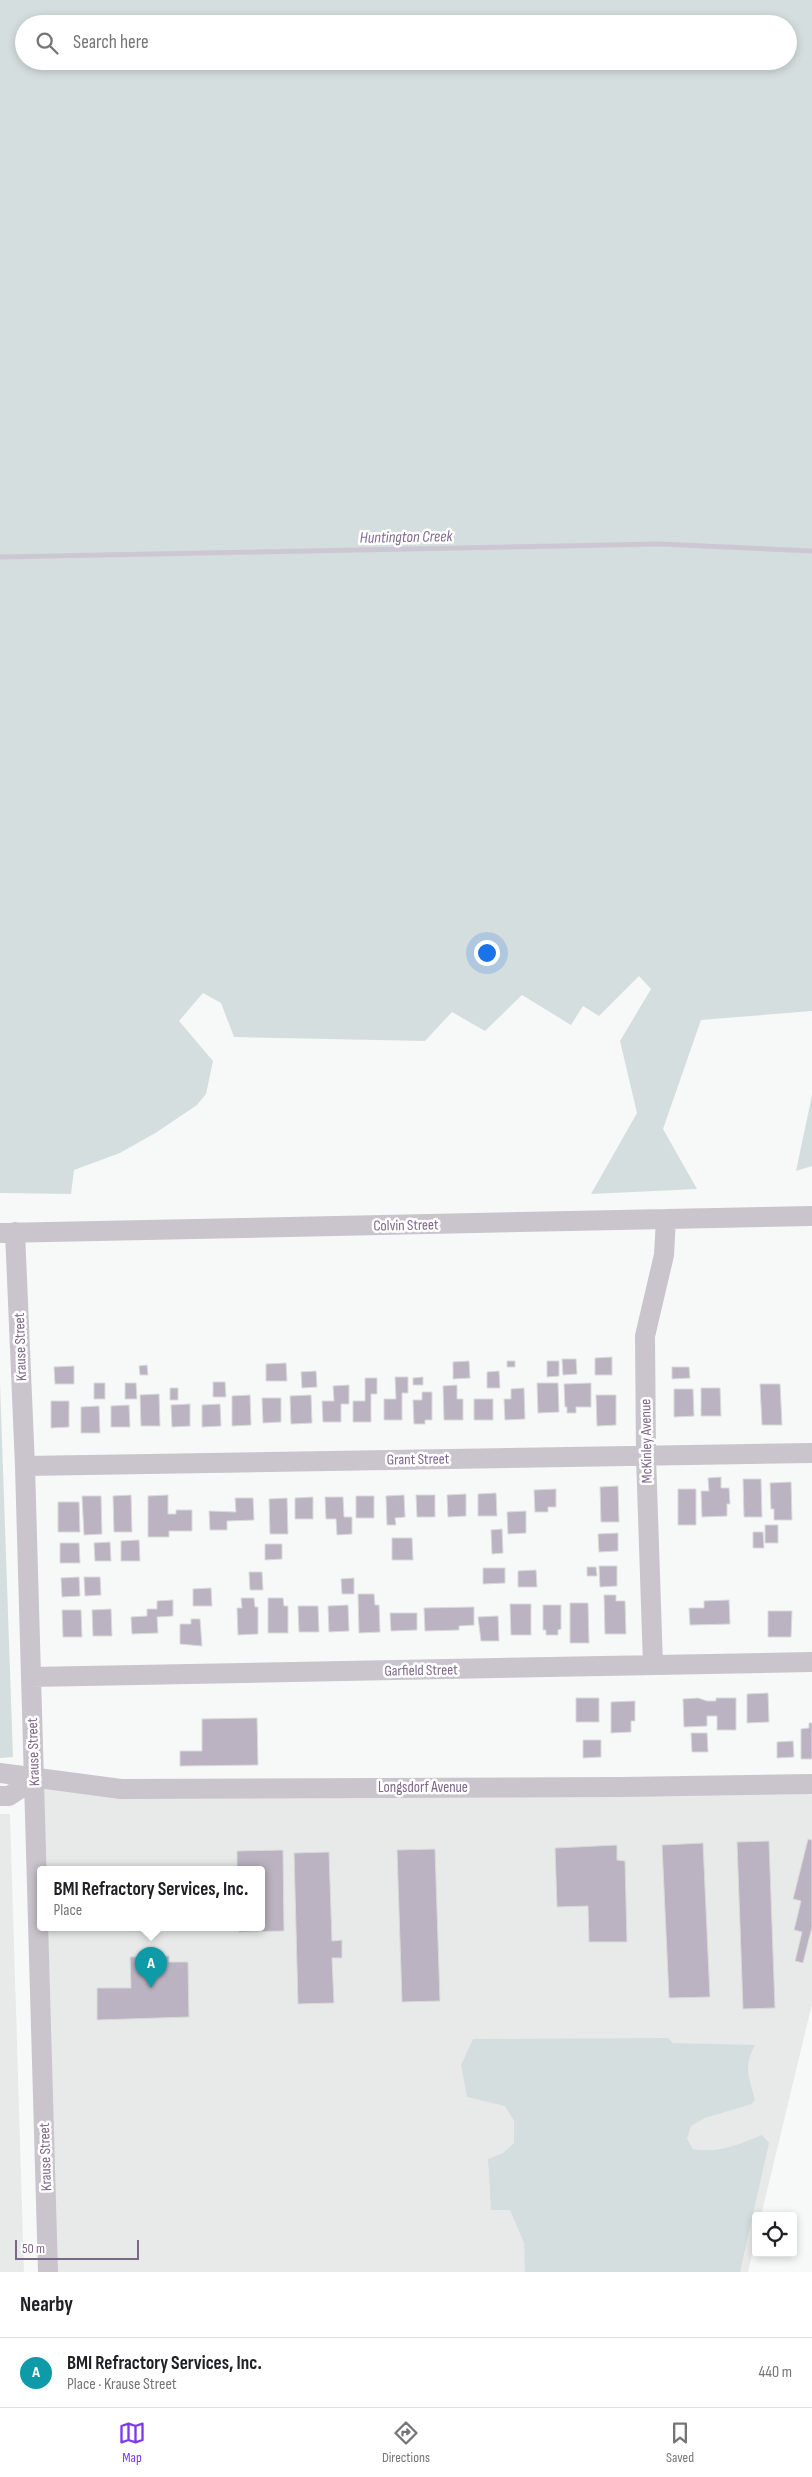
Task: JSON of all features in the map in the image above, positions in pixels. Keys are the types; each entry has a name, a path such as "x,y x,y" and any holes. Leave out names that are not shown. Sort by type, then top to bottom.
{"street":[{"name":"Colvin Street","path":"8,1232 812,1216"},
{"name":"McKinley Avenue","path":"653,1665 646,1456 645,1336 664,1255 666,1219"},
{"name":"Krause Street","path":"8,1232 25,1466 37,1866"},
{"name":"Grant Street","path":"25,1466 812,1453"},
{"name":"Garfield Street","path":"31,1677 812,1662"},
{"name":"Longsdorf Avenue","path":"0,1773 121,1789 622,1787 812,1784"},
{"path":"0,1796 9,1796 35,1778"},
{"name":"Krause Street","path":"39,1931 48,2272"}],"shaded area":[{"path":"0,0 812,0 812,1011 701,1020 663,1129 697,1189 591,1194 637,1113 620,1041 651,989 639,976 599,1016 583,1006 571,1025 522,995 485,1031 452,1012 425,1041 234,1037 221,1003 203,993 179,1021 213,1061 206,1094 197,1105 157,1132 120,1153 74,1170 71,1194 0,1193"},
{"path":"812,1095 812,1166 796,1171"},
{"path":"0,1383 13,1757 0,1758"},
{"path":"35,1779 812,1784 812,2004 762,2212 752,2212 752,2255 748,2272 48,2272 39,1931 265,1931 265,1866 37,1866"},
{"path":"0,1814 10,1814 24,2272 0,2272"},
{"path":"668,2038 673,2043 755,2045 749,2060 748,2072 755,2100 752,2104 705,2118 691,2126 687,2139 693,2149 702,2150 728,2147 762,2135 769,2143 740,2272 525,2272 524,2243 510,2210 491,2210 488,2159 503,2153 514,2143 514,2121 505,2106 467,2097 461,2065 473,2039"}],"building":[{"path":"612,1357 612,1375 595,1375 595,1358"},
{"path":"562,1359 576,1359 577,1374 563,1375"},
{"path":"469,1361 470,1378 453,1379 453,1362"},
{"path":"507,1361 515,1361 515,1367 507,1367"},
{"path":"547,1361 559,1361 559,1376 547,1377"},
{"path":"286,1363 287,1381 266,1381 266,1364"},
{"path":"147,1365 148,1375 140,1375 139,1366"},
{"path":"74,1366 74,1384 55,1384 54,1367"},
{"path":"672,1367 689,1367 690,1378 672,1379"},
{"path":"316,1371 317,1387 302,1388 301,1372"},
{"path":"499,1371 500,1388 487,1388 487,1372"},
{"path":"395,1377 408,1377 408,1393 402,1393 402,1420 384,1420 384,1399 396,1399"},
{"path":"423,1377 423,1385 413,1385 413,1378"},
{"path":"365,1378 377,1378 377,1394 371,1394 371,1422 353,1422 353,1401 365,1401"},
{"path":"213,1382 225,1382 226,1397 213,1397"},
{"path":"94,1383 105,1383 105,1399 94,1399"},
{"path":"125,1383 136,1383 137,1399 125,1399"},
{"path":"537,1383 558,1383 559,1412 538,1413"},
{"path":"591,1383 591,1407 576,1407 576,1413 567,1413 564,1384"},
{"path":"760,1384 780,1384 782,1425 762,1425"},
{"path":"349,1385 349,1404 341,1404 341,1422 323,1422 322,1401 334,1401 333,1386"},
{"path":"457,1385 457,1399 463,1399 463,1420 444,1420 443,1386"},
{"path":"170,1388 178,1388 178,1400 170,1400"},
{"path":"524,1388 525,1419 505,1420 504,1399 511,1399 511,1389"},
{"path":"701,1388 720,1388 721,1416 701,1416"},
{"path":"674,1389 693,1389 694,1416 674,1417"},
{"path":"422,1392 432,1392 432,1420 425,1420 425,1424 414,1424 413,1400 422,1400"},
{"path":"159,1394 160,1426 141,1426 140,1395"},
{"path":"250,1395 251,1425 232,1426 232,1396"},
{"path":"311,1395 312,1423 291,1424 290,1396"},
{"path":"596,1395 616,1395 616,1425 597,1426"},
{"path":"262,1398 281,1398 281,1422 263,1423"},
{"path":"474,1399 493,1399 493,1420 474,1420"},
{"path":"51,1401 69,1401 69,1427 51,1428"},
{"path":"190,1404 190,1426 172,1427 171,1405"},
{"path":"220,1404 221,1426 202,1427 202,1405"},
{"path":"129,1405 130,1427 111,1427 111,1406"},
{"path":"99,1406 100,1433 81,1433 81,1407"},
{"path":"721,1477 721,1488 729,1488 730,1504 727,1504 727,1516 702,1517 701,1491 709,1491 708,1478"},
{"path":"743,1479 761,1479 762,1517 744,1517"},
{"path":"791,1482 792,1520 774,1520 774,1509 771,1509 770,1483"},
{"path":"618,1486 619,1522 601,1522 600,1487"},
{"path":"556,1489 556,1507 548,1507 548,1512 535,1512 534,1490"},
{"path":"678,1489 696,1489 696,1525 678,1525"},
{"path":"496,1493 497,1516 478,1516 478,1494"},
{"path":"466,1494 466,1516 448,1517 447,1495"},
{"path":"131,1495 132,1532 114,1532 113,1496"},
{"path":"168,1495 168,1514 176,1514 176,1510 192,1510 192,1531 169,1531 169,1537 148,1537 148,1496"},
{"path":"404,1495 405,1517 395,1518 396,1525 387,1525 386,1496"},
{"path":"416,1495 435,1495 435,1517 417,1517"},
{"path":"82,1496 101,1496 102,1534 84,1535"},
{"path":"356,1496 374,1496 374,1518 356,1518"},
{"path":"313,1497 313,1519 295,1519 295,1498"},
{"path":"325,1497 343,1497 344,1517 352,1517 352,1534 337,1535 336,1519 326,1519"},
{"path":"235,1498 253,1498 254,1520 227,1521 227,1530 210,1530 209,1511 236,1512"},
{"path":"287,1498 288,1534 270,1534 269,1499"},
{"path":"58,1502 79,1502 80,1532 58,1532"},
{"path":"526,1511 526,1533 508,1534 507,1512"},
{"path":"765,1525 778,1525 778,1543 765,1543"},
{"path":"502,1529 503,1553 492,1554 491,1530"},
{"path":"753,1532 763,1532 764,1548 753,1548"},
{"path":"618,1533 618,1551 599,1552 598,1534"},
{"path":"392,1538 412,1538 413,1560 392,1560"},
{"path":"139,1540 140,1561 121,1561 121,1541"},
{"path":"110,1542 111,1561 95,1561 94,1543"},
{"path":"60,1543 79,1543 80,1563 60,1563"},
{"path":"265,1544 282,1544 282,1559 265,1560"},
{"path":"599,1566 617,1566 617,1586 600,1587"},
{"path":"587,1567 596,1567 597,1576 587,1576"},
{"path":"483,1568 505,1568 505,1583 483,1584"},
{"path":"536,1570 537,1587 518,1587 518,1571"},
{"path":"249,1572 262,1572 263,1590 250,1590"},
{"path":"79,1577 80,1596 62,1597 61,1578"},
{"path":"84,1577 100,1577 101,1595 85,1596"},
{"path":"354,1578 354,1594 342,1594 341,1579"},
{"path":"211,1588 212,1606 193,1606 193,1589"},
{"path":"358,1594 374,1594 375,1605 379,1605 380,1632 359,1633"},
{"path":"604,1595 616,1595 616,1601 625,1601 626,1634 605,1634"},
{"path":"241,1598 254,1598 255,1607 258,1607 258,1634 238,1635 237,1608 242,1608"},
{"path":"268,1598 283,1598 284,1606 288,1606 288,1633 268,1633"},
{"path":"173,1600 173,1616 157,1617 158,1633 132,1634 131,1617 147,1616 147,1609 157,1609 157,1601"},
{"path":"729,1600 730,1624 690,1625 689,1608 704,1608 704,1601"},
{"path":"570,1603 588,1603 589,1643 570,1643"},
{"path":"510,1604 531,1604 531,1635 511,1635"},
{"path":"348,1605 349,1631 329,1632 328,1606"},
{"path":"543,1605 561,1605 561,1629 558,1630 558,1635 546,1635 546,1630 543,1630"},
{"path":"298,1606 318,1606 319,1632 299,1632"},
{"path":"474,1607 474,1625 459,1626 459,1630 425,1631 424,1608"},
{"path":"111,1609 112,1636 93,1636 92,1610"},
{"path":"62,1610 81,1610 82,1637 63,1637"},
{"path":"768,1611 792,1611 791,1637 768,1637"},
{"path":"390,1613 417,1613 417,1630 391,1631"},
{"path":"498,1616 499,1641 481,1641 478,1617"},
{"path":"191,1619 200,1619 202,1646 180,1644 180,1624 191,1624"},
{"path":"768,1693 769,1722 747,1723 747,1694"},
{"path":"576,1698 599,1698 599,1722 576,1722"},
{"path":"698,1698 716,1701 716,1698 736,1698 736,1730 717,1730 717,1716 707,1716 707,1726 684,1727 683,1699"},
{"path":"635,1701 635,1721 631,1721 631,1732 611,1733 611,1702"},
{"path":"257,1718 258,1765 180,1766 180,1751 202,1751 202,1719"},
{"path":"809,1723 812,1723 812,1759 801,1759 801,1729 809,1728"},
{"path":"691,1733 707,1733 708,1752 692,1752"},
{"path":"583,1740 601,1740 601,1757 583,1758"},
{"path":"793,1741 794,1757 777,1758 777,1742"},
{"path":"808,1839 812,1840 812,1927 803,1963 795,1961 802,1932 794,1930 801,1901 793,1899"},
{"path":"769,1841 775,2008 743,2009 737,1842"},
{"path":"703,1843 710,1997 669,1998 662,1845"},
{"path":"617,1845 617,1860 625,1861 627,1942 589,1942 588,1906 557,1907 555,1848"},
{"path":"435,1849 440,2001 402,2002 397,1850"},
{"path":"283,1850 284,1931 239,1932 265,1931 265,1866 237,1866 237,1851"},
{"path":"329,1852 332,1941 342,1940 342,1958 332,1958 334,2003 298,2004 294,1853"},
{"path":"169,1956 169,1962 188,1962 189,2017 97,2020 97,1988 131,1988 130,1957"}],"waterway":[{"name":"Huntington Creek","path":"0,557 660,544 812,551"}],"place":[{"name":"BMI Refractory Services, Inc.","path":"151,1988"}]}
